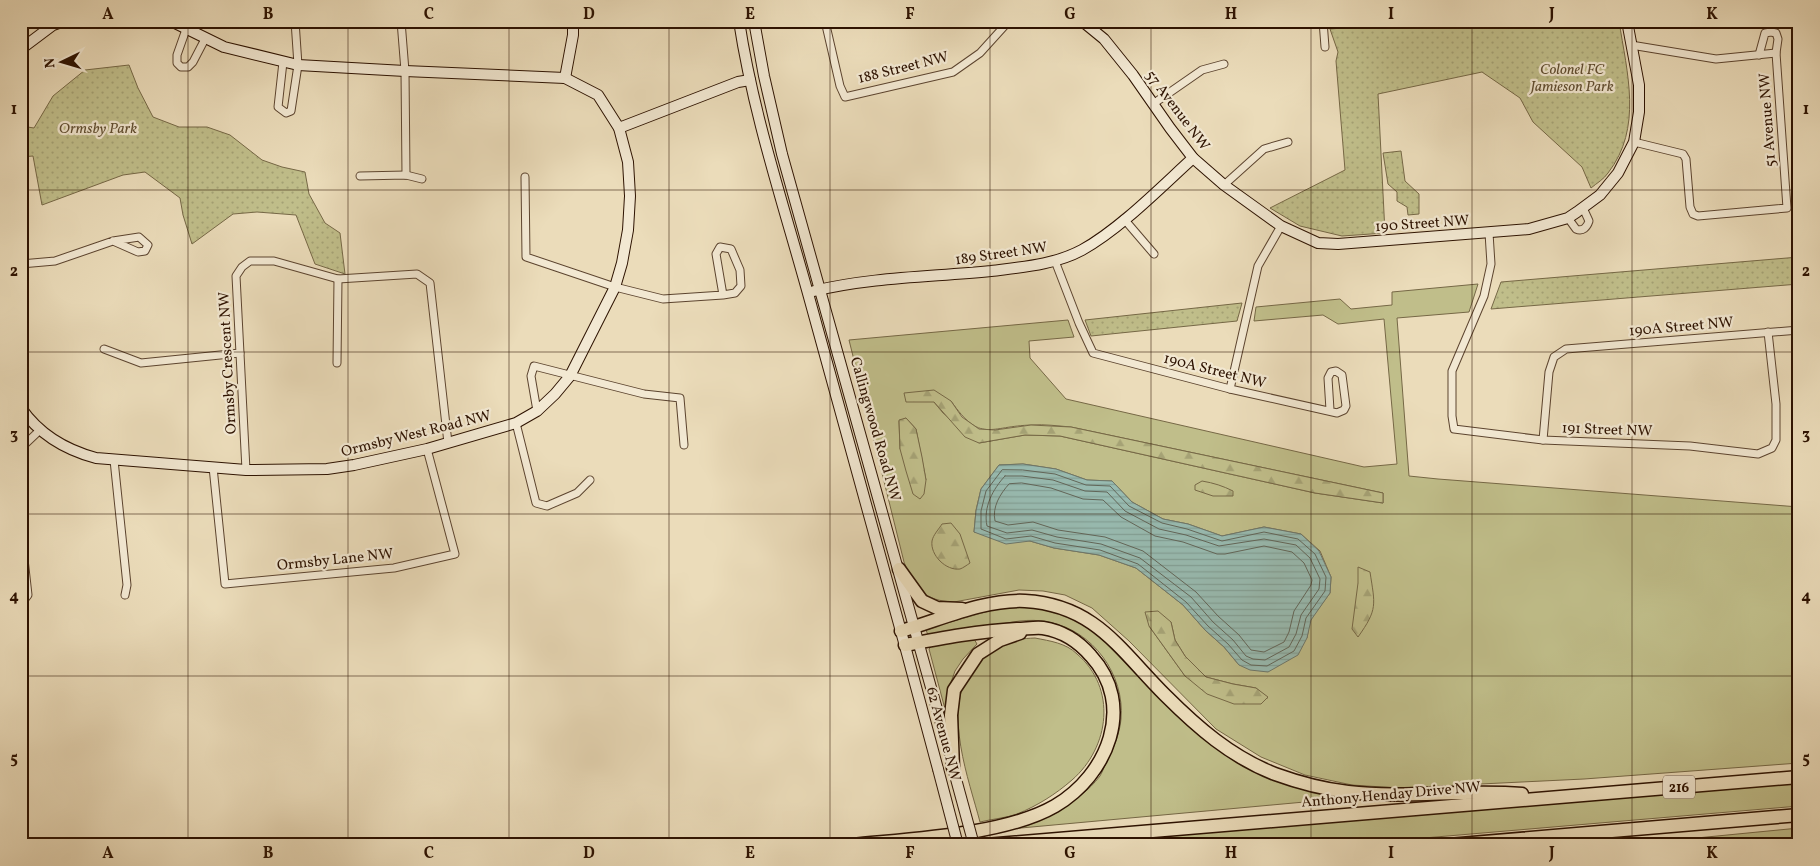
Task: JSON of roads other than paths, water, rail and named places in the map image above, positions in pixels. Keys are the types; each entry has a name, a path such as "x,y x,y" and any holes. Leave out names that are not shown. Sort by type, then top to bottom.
{"highway":[{"path":"899,569 922,601 938,608 970,609"},
{"path":"901,631 970,609 1002,602 1024,601 1057,606 1078,613 1107,634 1165,695 1218,743 1274,773 1320,787 1347,792 1378,794 1493,791 1559,797"},
{"path":"953,768 951,715 954,690 967,669 978,654 1000,640 1042,628"},
{"path":"852,845 968,832 1032,817 1055,806 1075,793 1102,758 1112,735 1114,714 1110,685 1099,665 1082,646 1062,634 1042,628 1000,630 905,645"},
{"name":"Anthony Henday Drive NW","path":"986,845 1799,776"},
{"path":"1449,845 1799,815"},
{"path":"1484,845 1503,840"}],"street":[{"path":"21,49 54,25 64,21"},
{"path":"171,21 187,25 205,39 224,47 298,65 565,78 573,35 573,21"},
{"path":"282,62 278,107 286,113 291,111 298,65 295,21"},
{"path":"401,21 405,71 406,175"},
{"name":"Callingwood Road NW","path":"740,21 750,80 768,155 901,631"},
{"name":"Callingwood Road NW","path":"754,21 764,76 782,154 899,569 974,845"},
{"name":"188 Street NW","path":"825,21 840,86 845,97 953,72 980,53 1009,21"},
{"name":"57 Avenue NW","path":"1082,21 1104,39 1133,75 1193,158 1224,185 1281,226"},
{"path":"1323,21 1326,46"},
{"name":"190 Street NW","path":"1281,226 1318,242 1338,244 1529,229 1568,218 1600,195 1618,173 1634,142 1639,112 1639,85 1628,21"},
{"path":"187,25 177,55 177,63 181,67 188,67 193,62 205,39"},
{"name":"51 Avenue NW","path":"1634,142 1683,154 1686,159 1690,207 1693,214 1698,216 1787,208 1776,53 1778,39 1777,35 1773,32 1767,32 1764,36 1759,55"},
{"path":"1631,45 1716,59 1776,53"},
{"path":"1153,104 1202,70 1224,64"},
{"path":"619,128 738,82 764,76"},
{"name":"Ormsby West Road NW","path":"21,408 40,430 78,453 96,458 246,470 327,469 426,449 516,423 537,411 570,376 615,287 628,230 630,196 628,162 619,128 598,95 565,78"},
{"path":"1224,185 1264,149 1288,142"},
{"name":"189 Street NW","path":"808,293 857,282 1025,267 1055,261 1082,250 1124,219 1193,158"},
{"path":"360,176 406,175 422,179"},
{"path":"525,177 526,257 615,287 663,299 723,295 735,293 741,286 740,270 731,249 720,247 716,254 723,295"},
{"path":"1568,218 1576,229 1581,230 1585,228 1589,221 1583,208"},
{"path":"1124,219 1154,254"},
{"path":"1230,389 1258,266 1281,226"},
{"name":"191 Street NW","path":"1489,233 1491,264 1484,296 1452,371 1452,416 1454,429 1543,440 1690,446 1758,454 1772,448 1776,440 1776,404 1768,332"},
{"path":"21,264 55,261 113,241"},
{"name":"Ormsby Crescent NW","path":"246,470 236,276 242,267 250,261 274,261 338,279 417,274 430,284 448,443"},
{"name":"190A Street NW","path":"1055,261 1093,353 1230,389 1330,410"},
{"path":"336,363 338,279"},
{"name":"190A Street NW","path":"1543,440 1549,372 1554,357 1566,349 1799,330"},
{"path":"104,349 141,363 240,353"},
{"path":"537,411 531,376 534,366 644,394 680,398 684,445"},
{"path":"1336,371 1342,375 1346,408 1337,413 1330,410 1328,378 1331,372 1336,371"},
{"name":"Ormsby West Road NW","path":"516,423 536,503 547,506 577,493 590,480"},
{"path":"21,448 40,430"},
{"name":"Ormsby Lane NW","path":"214,467 224,584 394,568 454,554 426,449"},
{"path":"114,460 127,585 125,595"},
{"path":"21,532 28,595 21,604"},
{"name":"62 Avenue NW","path":"901,631 958,845"}],"water":[{"path":"1023,464 1056,469 1087,480 1112,481 1132,502 1163,519 1188,524 1222,536 1264,527 1301,534 1319,551 1331,577 1330,593 1311,620 1307,638 1298,655 1268,672 1250,670 1239,665 1183,605 1136,568 1099,555 1054,548 1030,541 1006,544 974,532 981,489 999,465"}],"park label":[{"name":"Colonel FC Jamieson Park","path":"1572,78"},
{"name":"Ormsby Park","path":"98,128"}]}
